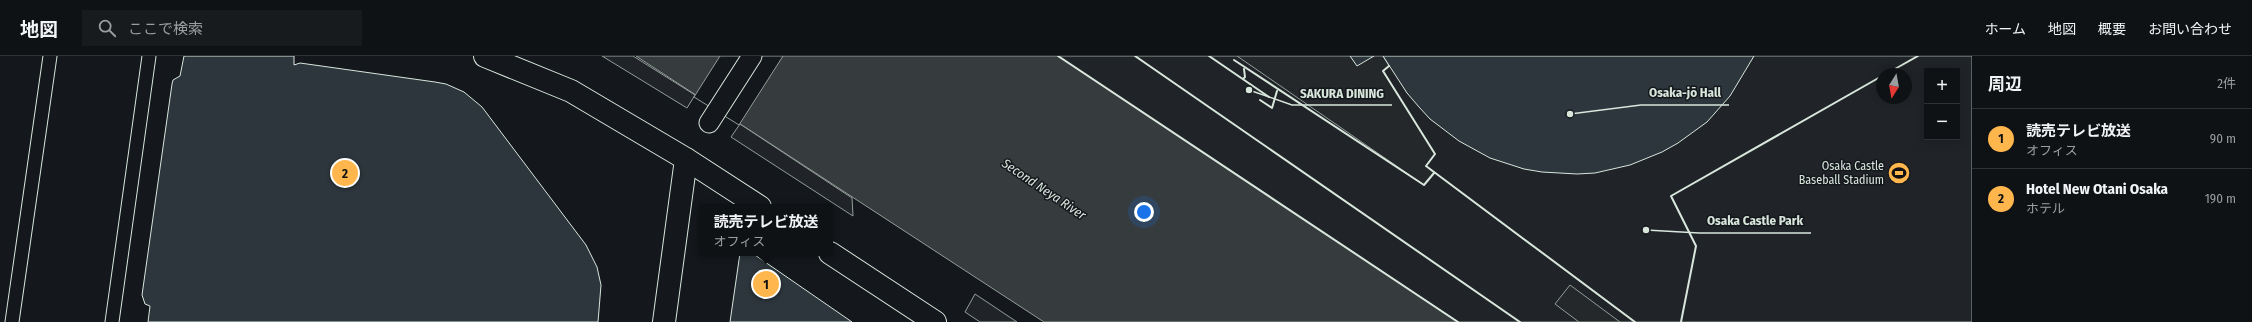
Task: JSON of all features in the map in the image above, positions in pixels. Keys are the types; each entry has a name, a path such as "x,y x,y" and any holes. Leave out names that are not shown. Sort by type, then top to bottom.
{"street":[{"path":"485,56 571,91 686,159 755,204"},
{"path":"709,123 752,56"},
{"path":"664,322 686,159"},
{"path":"833,255 934,322"}],"lane":[{"path":"12,322 50,56"},
{"path":"112,322 148,56"}],"shaded area":[{"path":"602,56 633,56 695,95 687,108"},
{"path":"1058,56 1972,56 1972,322 1458,322"},
{"path":"1237,56 1383,56 1389,66 1383,71 1435,154 1426,166 1434,173 1424,185"},
{"path":"740,124 852,198 853,216 731,137"},
{"path":"1570,285 1620,322 1579,322 1555,304"},
{"path":"975,294 1017,322 980,322 965,312"}],"water":[{"name":"Second Neya River","path":"636,56 1058,56 1458,322 1044,322"}],"pier":[{"path":"720,56 783,56 739,125 694,97"}],"building":[{"path":"184,56 294,56 294,65 300,63 435,82 446,84 464,92 482,107 586,245 597,267 601,285 598,322 148,322 150,306 145,304 142,295 172,84 173,80 180,76"},
{"path":"1350,56 1374,56 1357,66"},
{"path":"1383,56 1754,56 1730,96 1707,122 1678,143 1662,152 1630,165 1595,173 1577,174 1542,172 1524,169 1490,158 1459,141 1430,119 1419,107 1407,93"},
{"path":"740,256 756,256 852,322 730,322"}],"wall":[{"path":"1058,56 1458,322"},
{"path":"1135,56 1520,322"},
{"path":"1209,56 1269,97"},
{"path":"1897,68 1918,56"},
{"path":"1234,60 1424,185 1434,173"},
{"path":"1389,66 1383,71 1435,154 1426,166 1635,322"},
{"path":"1243,79 1245,77 1244,69"},
{"path":"1681,322 1696,246 1671,196 1876,79"},
{"path":"1260,100 1272,108 1277,91"}],"place":[{"name":"SAKURA DINING","path":"1249,90"},
{"name":"Osaka-jō Hall","path":"1570,114"},
{"name":"Hotel New Otani Osaka","path":"345,173"},
{"name":"Osaka Castle Baseball Stadium","path":"1899,173"},
{"name":"Osaka Castle Park","path":"1646,230"},
{"name":"読売テレビ放送","path":"766,284"}]}
